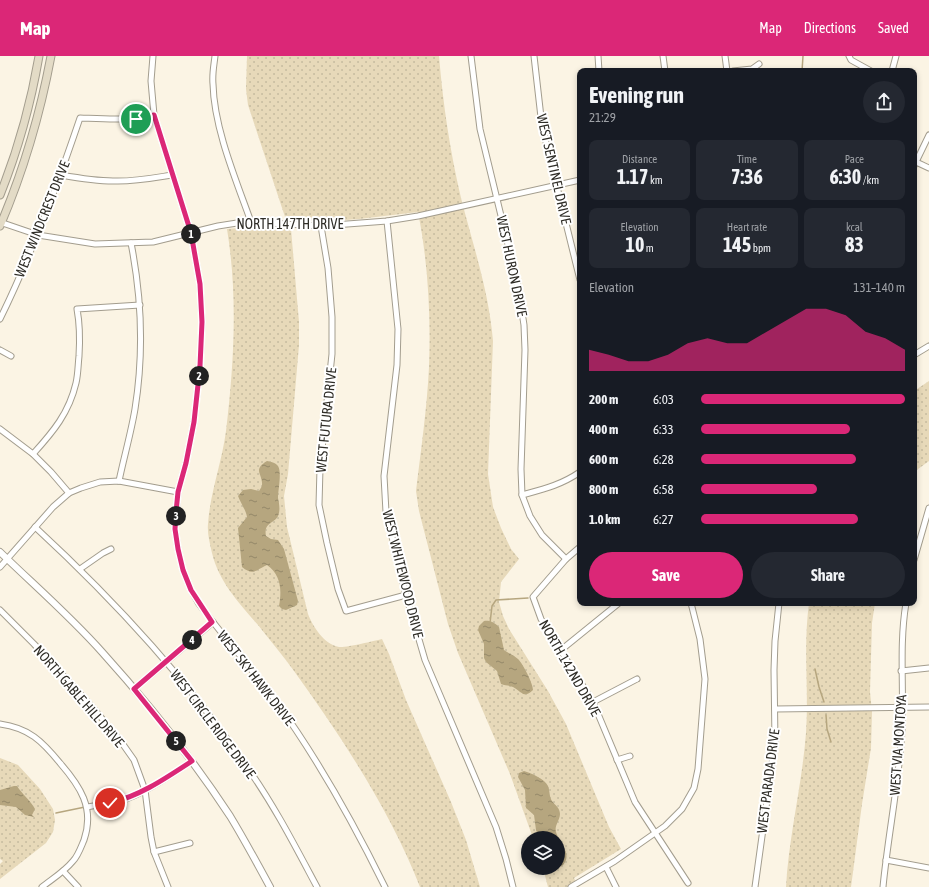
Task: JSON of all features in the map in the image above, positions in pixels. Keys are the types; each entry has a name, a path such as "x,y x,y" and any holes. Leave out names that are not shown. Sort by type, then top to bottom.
{"main road":[{"path":"0,195 20,137 40,56"},
{"path":"1,224 20,176 32,138 51,56"}],"street":[{"name":"WEST SKY HAWK DRIVE","path":"153,56 152,81 154,115 191,233 200,284 202,322 200,366 194,422 186,463 178,492 175,529 183,570 191,590 212,622 248,665 275,701 323,773 350,817 385,887"},
{"path":"215,56 213,83 216,109 224,144 251,222"},
{"name":"WEST HURON DRIVE","path":"471,56 480,128 518,286 524,325 525,350 521,469 522,495 530,516 542,535 566,559"},
{"name":"WEST SENTINEL DRIVE","path":"534,56 542,126 577,268"},
{"path":"598,56 599,68"},
{"path":"663,56 665,68"},
{"path":"725,56 727,68"},
{"path":"849,56 851,60 866,68"},
{"path":"893,68 896,56"},
{"path":"753,68 759,64"},
{"name":"WEST WINDCREST DRIVE","path":"0,319 38,235 61,175 80,118 115,120 136,119 154,115"},
{"path":"917,159 929,135"},
{"path":"917,164 929,168"},
{"path":"61,175 85,180 115,182 172,175"},
{"name":"NORTH 147TH DRIVE","path":"1,224 38,235 95,244 153,242 218,226 251,222 321,226 387,221 418,216 577,181"},
{"name":"WEST WHITEWOOD DRIVE","path":"387,221 398,329 397,365 384,476 386,512 406,595 425,660 496,827 514,887"},
{"name":"WEST FUTURA DRIVE","path":"321,226 328,268 332,317 332,354 320,468 319,505 327,543 338,589 346,611 406,595"},
{"path":"119,481 135,408 140,350 140,305 137,273 131,243"},
{"path":"33,454 53,433 70,404 76,382 79,352 80,322 77,309 140,305"},
{"path":"917,353 929,346"},
{"path":"0,350 12,356"},
{"path":"0,429 33,454 51,472 69,494"},
{"path":"522,495 548,488 566,481 577,474"},
{"path":"0,567 53,507 69,494 81,488 100,482 119,481 178,492"},
{"path":"917,550 929,508"},
{"name":"WEST CIRCLE RIDGE DRIVE","path":"35,527 80,569 166,662 217,725 248,768 288,833 317,887"},
{"path":"80,569 111,549"},
{"path":"566,559 577,550"},
{"path":"0,552 61,610 96,646 134,689 192,761 230,817 270,887"},
{"name":"NORTH 142ND DRIVE","path":"566,559 533,597 541,619 593,702 635,802 688,883"},
{"path":"561,650 615,606"},
{"path":"571,887 606,867 656,833 682,809 694,788 698,769 705,670 700,638 692,606"},
{"name":"WEST PARADA DRIVE","path":"754,887 775,742 775,641 779,606"},
{"name":"WEST VIA MONTOYA","path":"883,887 899,767 902,728 901,671 906,606"},
{"name":"NORTH GABLE HILL DRIVE","path":"0,610 63,675 122,743 134,760 145,790 154,852 168,887"},
{"path":"134,689 212,622"},
{"path":"901,671 929,668"},
{"path":"593,702 637,679"},
{"path":"775,709 929,707"},
{"path":"0,724 22,729 39,740 78,785 87,807 88,825 82,846 74,860 63,871 42,887"},
{"path":"617,760 630,756"},
{"path":"87,807 120,801 145,790 192,761"},
{"path":"154,852 190,843"},
{"path":"886,860 929,868"},
{"path":"606,867 616,887"},
{"path":"63,871 78,887"}],"shaded area":[{"path":"247,56 439,56 453,163 484,287 491,323 493,341 488,474 493,507 511,549 519,559 501,582 499,602 509,629 548,691 566,724 609,827 621,849 574,878 578,887 548,887 545,875 565,875 565,831 530,831 510,774 458,653 448,624 419,511 416,491 427,398 430,328 426,269 418,212 330,221 286,220 248,105 246,89"},
{"path":"251,227 291,229 299,322 299,345 288,474 284,496 287,527 308,614 324,639 339,647 382,639 406,700 451,802 466,840 480,887 420,887 395,831 347,748 290,665 230,592 215,564 209,538 208,524 211,501 226,431 234,330 233,279 227,229"},
{"path":"929,381 929,461 917,470 917,389"},
{"path":"809,606 875,606 872,623 870,692 872,712 871,748 851,887 786,887 806,733 807,619"},
{"path":"0,758 18,765 40,789 53,809 55,820 53,832 46,843 0,879 0,864 3,861 0,859"}],"water":[{"path":"267,461 273,462 278,466 280,477 278,498 279,513 278,517 266,528 266,536 271,539 278,540 284,549 298,601 297,605 286,610 279,606 279,583 278,578 272,569 267,565 252,572 242,567 238,528 247,517 238,496 243,490 251,489 259,491 262,481 259,470 260,467"},
{"path":"484,621 492,622 499,627 504,650 518,659 527,674 533,690 530,693 523,694 513,687 501,684 497,671 486,662 484,658 484,644 478,630 479,626"},
{"path":"524,771 530,773 546,783 549,788 551,799 559,810 560,814 556,825 556,831 536,831 534,815 526,808 525,790 518,777 519,773"},
{"path":"17,786 35,809 32,815 34,817 25,815 16,807 0,805 0,790"},
{"path":"565,849 566,853 567,858 565,862"}],"waterway":[{"path":"802,68 803,56"},
{"path":"490,623 492,606 496,600 528,598"},
{"path":"815,669 824,702"},
{"path":"826,715 827,729 831,742"},
{"path":"56,813 85,807"}],"route":[{"path":"110,803 134,796 157,784 192,761 134,689 212,622 191,590 183,570 175,529 178,492 186,463 194,422 200,366 202,322 200,284 191,233 154,115 136,119"}]}
